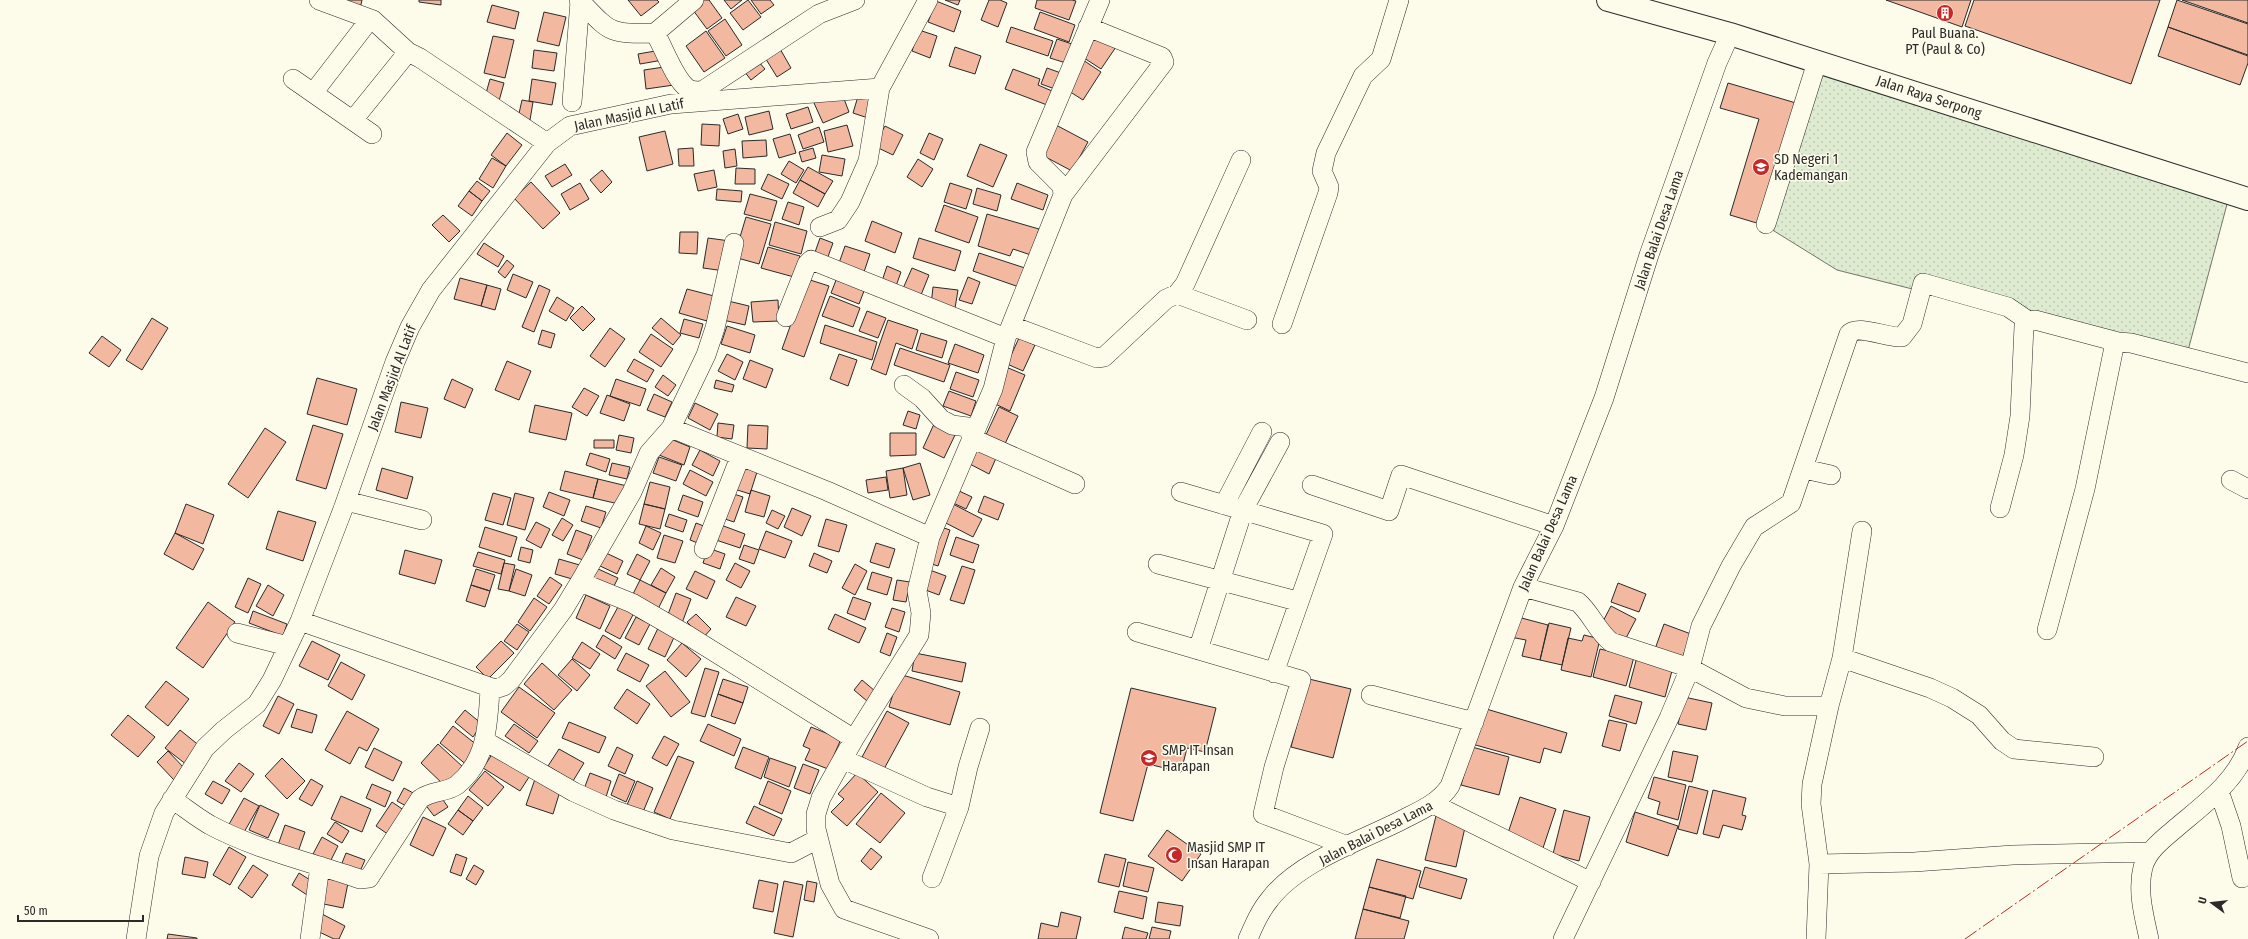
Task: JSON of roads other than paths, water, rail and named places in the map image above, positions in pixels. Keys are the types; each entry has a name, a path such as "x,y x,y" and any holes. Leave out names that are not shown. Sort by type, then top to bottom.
{"main road":[{"name":"Jalan Raya Serpong","path":"1608,0 1730,34 2248,199"}],"street":[{"path":"319,0 372,20 408,52 420,58 548,144"},
{"path":"579,0 610,30 625,34 655,33 694,0"},
{"path":"572,102 579,0"},
{"path":"655,33 681,82 688,89 702,91 817,7 855,0"},
{"path":"820,227 838,220 850,202 865,168 873,134 880,88 928,0"},
{"path":"1063,195 1062,186 1038,162 1036,152 1100,0"},
{"path":"1282,324 1328,193 1329,187 1322,170 1326,153 1363,76 1381,59 1399,0"},
{"path":"313,93 364,27"},
{"path":"930,939 844,909 830,884 818,839 816,814 819,803 854,739 919,635 921,613 917,591 930,537 993,389 1009,332 1063,195 1164,62 1162,57 1088,27"},
{"name":"Jalan Balai Desa Lama","path":"1248,939 1270,898 1287,882 1320,860 1433,804 1450,786 1523,587 1554,526 1604,398 1649,255 1717,63 1730,34"},
{"path":"353,120 408,52"},
{"path":"1766,224 1817,62"},
{"path":"293,79 372,134"},
{"name":"Jalan Masjid Al Latif","path":"136,939 149,856 164,813 205,748 224,730 258,704 272,680 300,621 346,501 395,362 410,327 431,290 548,144 570,126 671,104 880,88"},
{"path":"786,317 807,264 811,260 1009,332 1100,358 1106,356 1166,299 1177,294 1185,284 1241,160"},
{"path":"300,621 490,689 500,688 511,680 563,610 632,492 648,453 671,428 711,341 734,243"},
{"path":"1563,939 1669,718 1690,668 1701,626 1738,553 1754,527 1791,503 1804,469 1849,334 1852,331 1858,330 1885,336 1902,337 1912,324 1923,283 2008,307 2027,320 2035,320 2118,342 2131,343 2248,374"},
{"path":"1177,294 1247,320"},
{"path":"2000,508 2014,455 2018,424 2024,326 2027,320"},
{"path":"2047,630 2084,489 2114,347 2118,342"},
{"path":"904,385 922,398 941,419 973,433 1075,484"},
{"path":"671,428 827,491 930,537"},
{"path":"1224,505 1262,432"},
{"path":"1198,650 1243,510 1280,442"},
{"path":"704,549 740,457"},
{"path":"1804,469 1831,475"},
{"path":"1312,485 1389,511 1401,475 1554,526"},
{"path":"2231,480 2248,489"},
{"path":"1181,492 1322,534 1297,601 1274,673"},
{"path":"346,501 422,520"},
{"path":"1816,939 1819,864 1811,804 1814,772 1842,658 1862,531"},
{"path":"1158,564 1297,601"},
{"path":"580,582 632,603 676,628 854,739"},
{"path":"1523,587 1578,602 1584,608 1605,638 1611,642 1690,668 1746,698 1785,706 1829,706"},
{"path":"1137,632 1301,680 1274,767 1263,814 1348,846"},
{"path":"237,633 288,646"},
{"path":"1842,658 1930,688 1952,698 1979,715 2002,741 2014,749 2094,757"},
{"path":"172,799 209,824 259,846 360,879 369,878 420,799 428,793 457,784 477,762 485,741 490,689"},
{"path":"1371,695 1474,722"},
{"path":"932,878 959,807 968,767 980,728"},
{"path":"485,741 574,792 614,810 673,830 791,853 818,839"},
{"path":"2149,939 2141,905 2141,890 2143,867 2150,852 2218,791 2238,767 2248,747"},
{"path":"843,759 927,797 959,807"},
{"path":"2218,791 2231,826 2242,878"},
{"path":"1433,804 1591,882"},
{"path":"1819,864 1914,862 2013,855 2150,852"},
{"path":"310,939 320,866"}],"place":[{"name":"Paul Buana. PT (Paul & Co)","path":"1945,13"},
{"name":"SD Negeri 1 Kademangan","path":"1761,167"},
{"name":"SMP IT Insan Harapan","path":"1149,758"},
{"name":"Masjid SMP IT Insan Harapan","path":"1174,855"}]}
